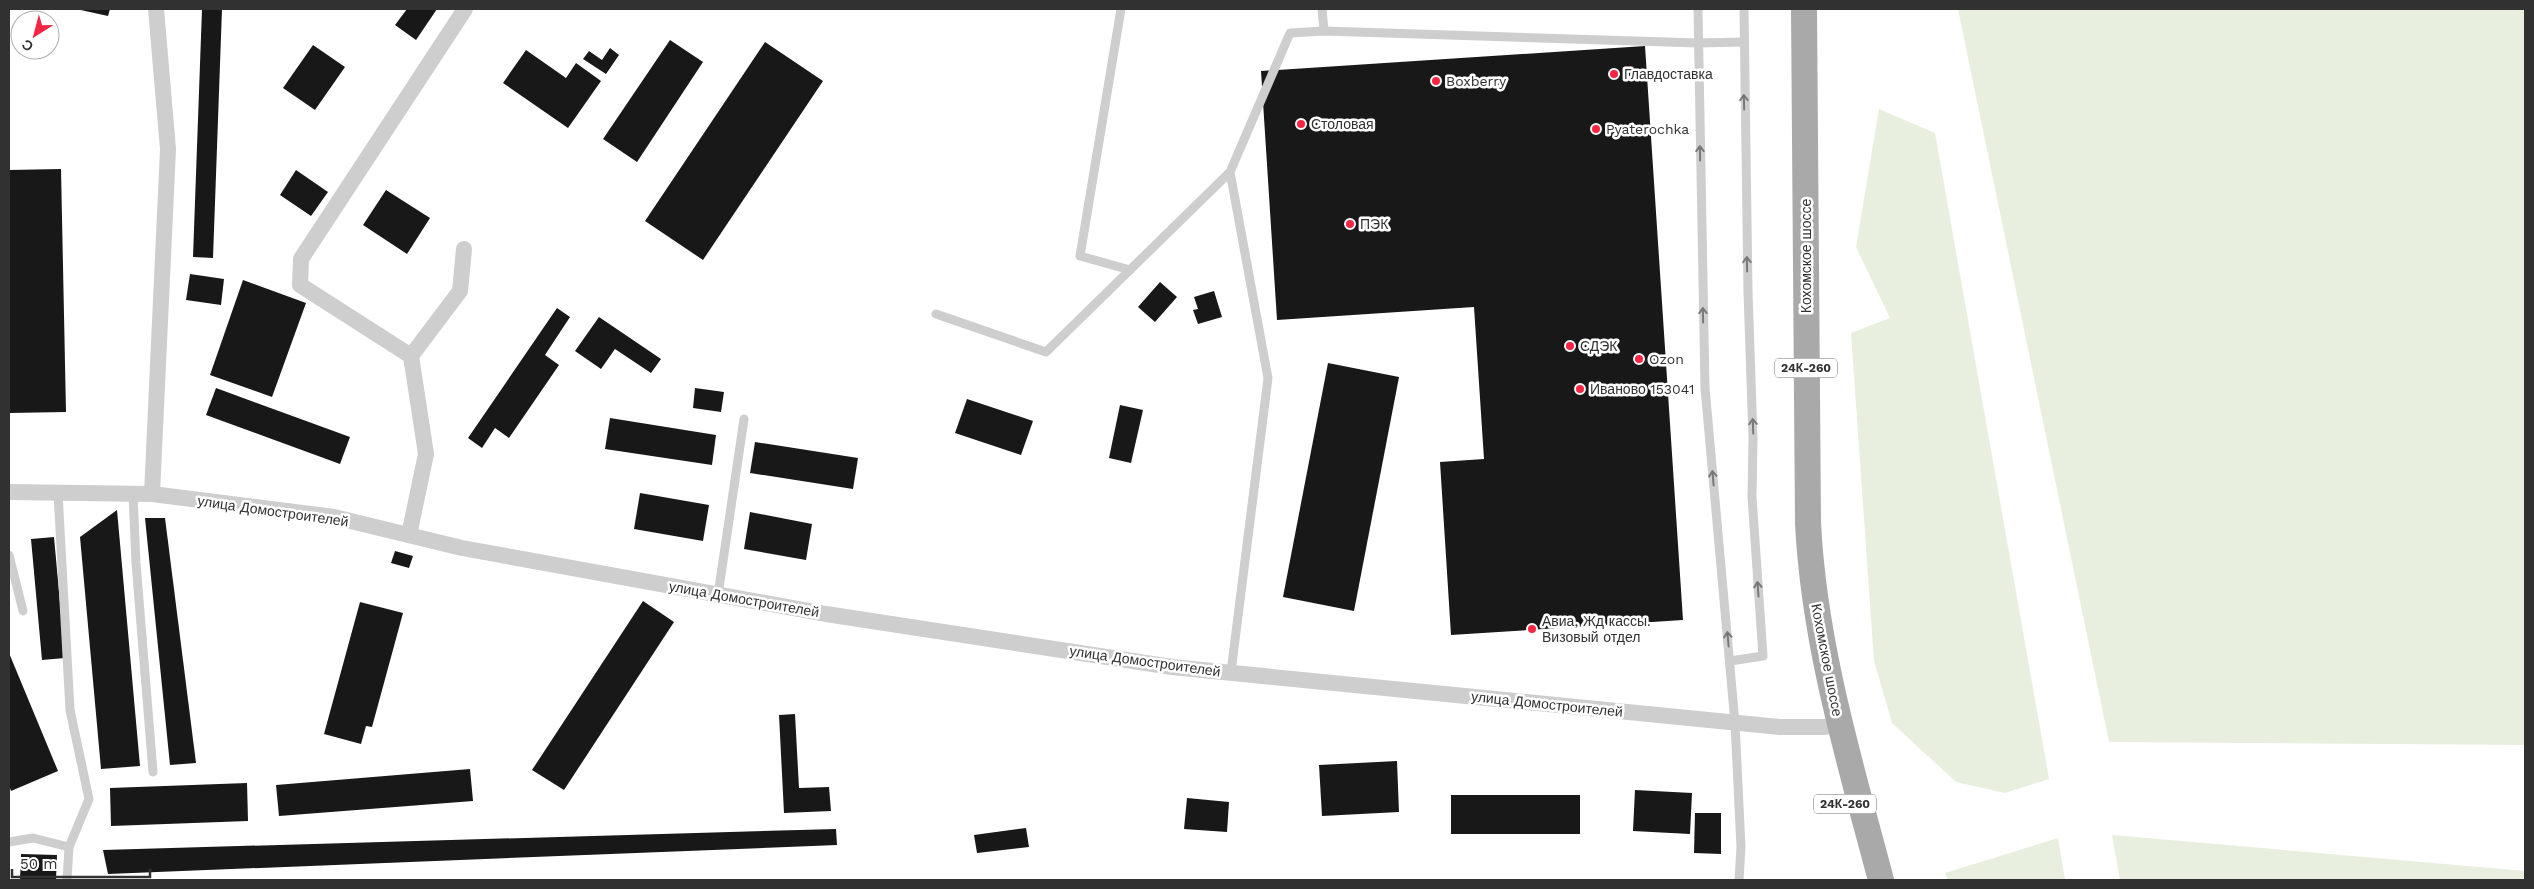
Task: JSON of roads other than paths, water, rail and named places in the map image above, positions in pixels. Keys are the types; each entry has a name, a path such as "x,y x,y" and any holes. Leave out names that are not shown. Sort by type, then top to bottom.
{"main road":[{"name":"Кохомское шоссе","path":"1793,9 1797,526 1807,634 1832,726"},
{"name":"Кохомское шоссе","path":"1804,9 1808,524 1810,574 1832,726"},
{"name":"24К-260","path":"1832,726 1864,880"},
{"path":"1832,726 1882,880"}],"street":[{"path":"152,494 168,149 156,9"},
{"path":"410,356 300,285 301,259 465,9"},
{"path":"409,535 426,454 410,356 460,291 464,249"},
{"name":"улица Домостроителей","path":"9,492 152,494 334,517 462,548 718,595 826,614 1172,666 1735,723 1780,727 1832,726"}],"lane":[{"path":"1121,9 1080,256 1130,270"},
{"path":"1322,9 1324,31"},
{"path":"1698,9 1705,388 1735,723 1741,847 1739,880"},
{"path":"1730,661 1763,656 1752,497 1753,438 1743,42 1744,9"},
{"path":"936,314 1046,352 1230,172 1290,33 1324,31 1698,44 1743,42"},
{"path":"1230,172 1268,378 1231,672"},
{"path":"718,595 744,419"},
{"path":"58,493 70,710 89,799 69,847 68,880"},
{"path":"133,494 136,563 153,772"},
{"path":"9,554 23,610"},
{"path":"9,842 33,838 69,847"}],"place":[{"name":"Главдоставка","path":"1614,74"},
{"name":"Boxberry","path":"1436,81"},
{"name":"Столовая","path":"1301,124"},
{"name":"Pyaterochka","path":"1596,129"},
{"name":"ПЭК","path":"1350,224"},
{"name":"СДЭК","path":"1570,346"},
{"name":"Ozon","path":"1639,359"},
{"name":"Иваново 153041","path":"1580,389"},
{"name":"Авиа, Жд кассы. Визовый отдел","path":"1532,629"}]}
